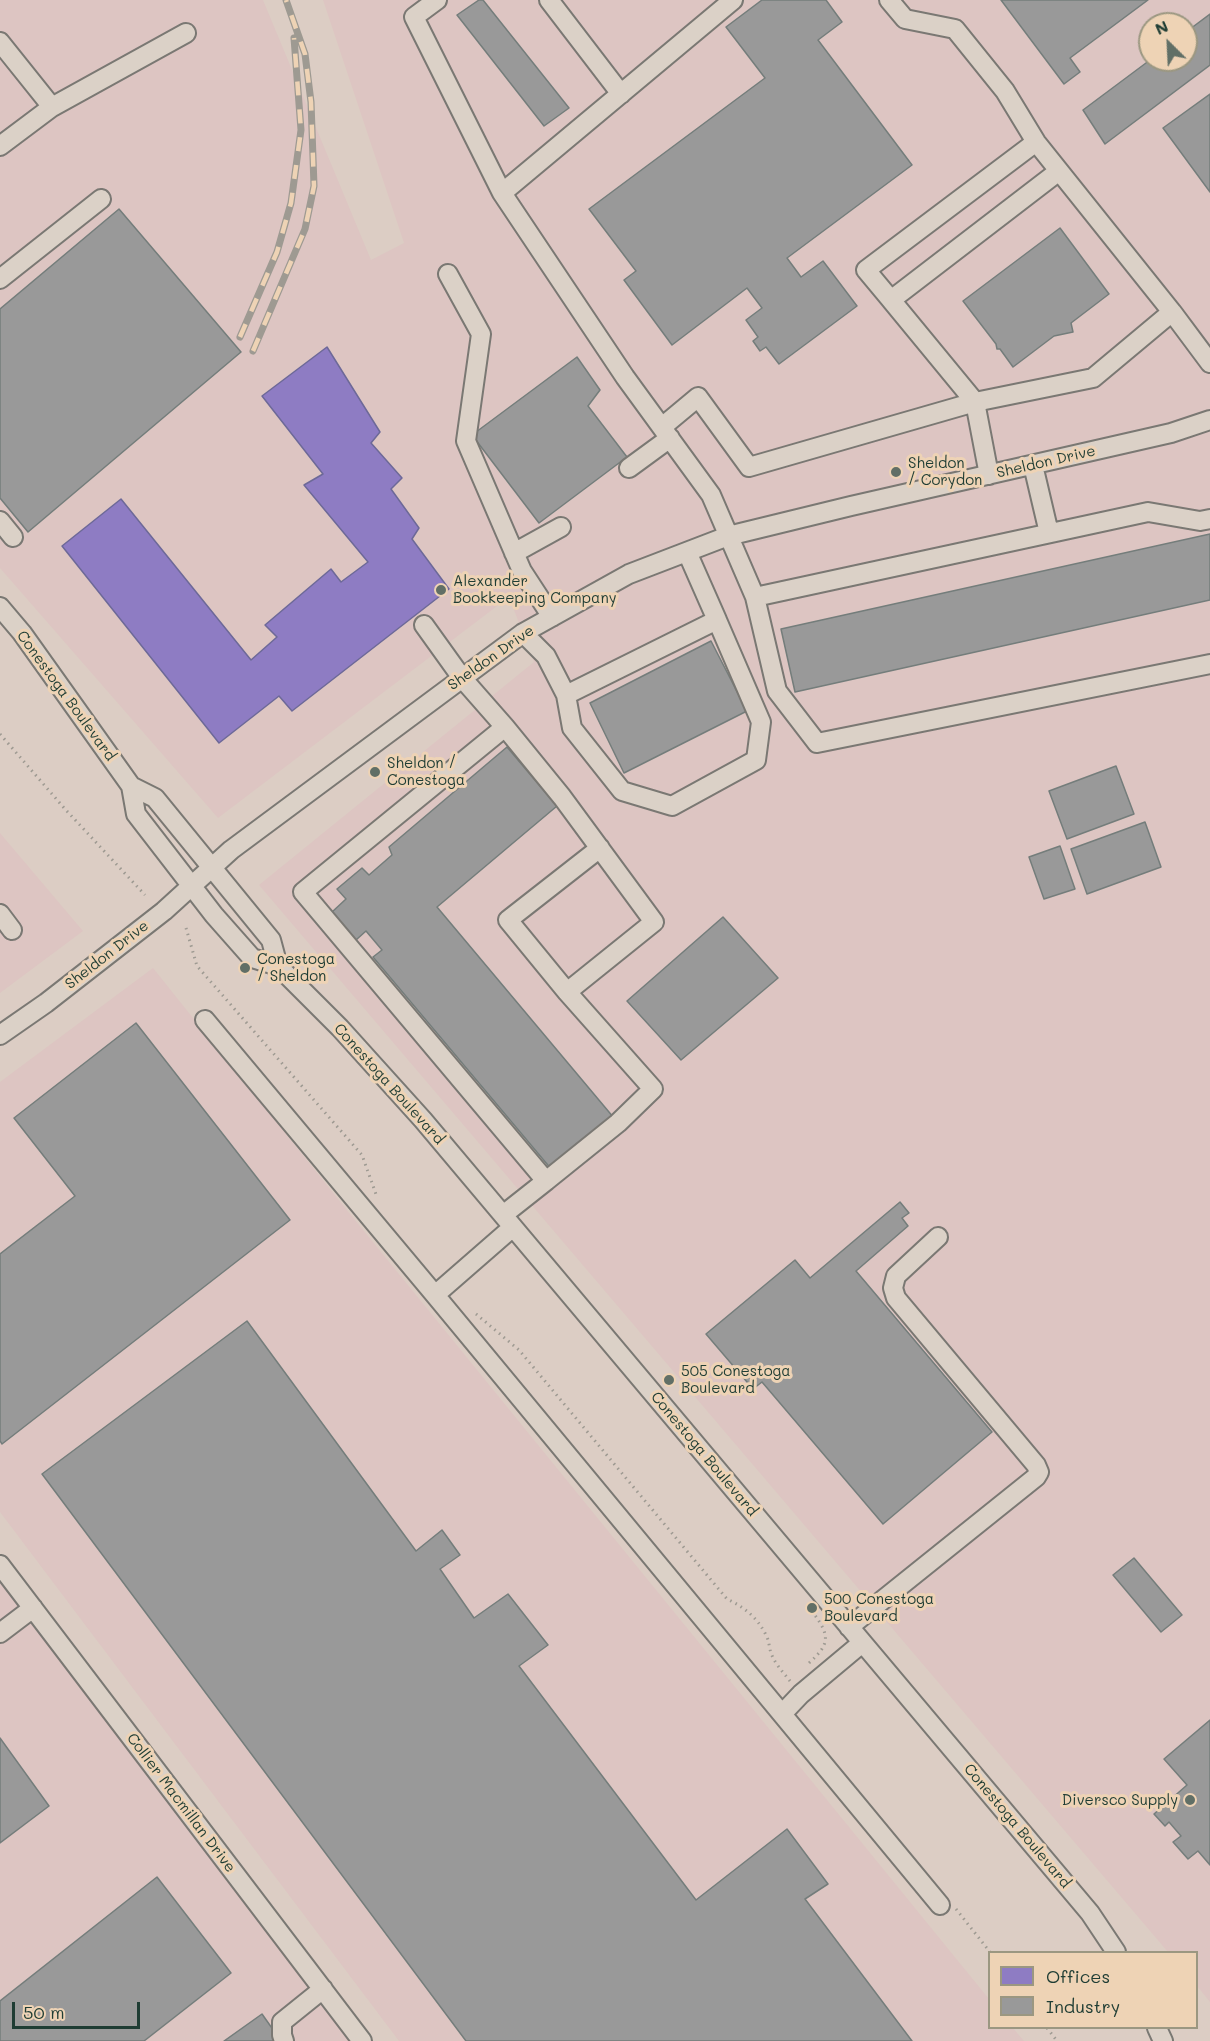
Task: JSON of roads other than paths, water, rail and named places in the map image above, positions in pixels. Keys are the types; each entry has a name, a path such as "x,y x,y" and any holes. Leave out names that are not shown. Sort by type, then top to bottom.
{"street":[{"path":"437,0 414,17 502,193 626,377 711,495 754,597 777,691 817,743 1210,664"},
{"path":"549,0 621,94"},
{"path":"502,193 734,0"},
{"path":"889,0 905,19 955,29 1005,91 1036,142 1173,312 1210,363"},
{"path":"0,146 52,107 186,33"},
{"path":"0,43 52,107"},
{"path":"989,475 975,402 866,270 1036,142"},
{"path":"891,300 1059,171"},
{"path":"0,279 101,199"},
{"path":"448,274 481,334 466,441 522,572 552,617"},
{"path":"629,468 666,433 698,397 749,467 975,402 1093,378 1173,312"},
{"name":"Sheldon Drive","path":"0,1035 46,1003 164,910 231,850 462,678 524,633 629,574 728,536 1171,433 1210,420"},
{"path":"1033,465 1048,533"},
{"path":"754,597 1148,512 1200,521 1210,519"},
{"path":"0,521 13,537"},
{"path":"514,553 561,527"},
{"path":"524,633 546,656 566,695 572,728 622,791 672,806 756,760 761,722 687,552"},
{"name":"Conestoga Boulevard","path":"0,607 22,633 131,786 136,814 190,887 252,958 278,966 348,1036 423,1120 1090,1913 1115,1951"},
{"path":"566,695 717,620"},
{"path":"424,625 462,678 562,796 654,922 567,992"},
{"path":"505,727 303,892 546,1181"},
{"name":"Conestoga Boulevard","path":"131,786 155,798 271,940 278,966"},
{"path":"435,1294 546,1181 618,1123 653,1089 567,992 508,920 600,848"},
{"path":"0,914 12,930"},
{"path":"205,1020 782,1714 946,1905"},
{"path":"849,1627 1036,1477 1039,1472 1036,1465 896,1298 893,1288 896,1275 938,1237"},
{"name":"Collier Macmillan Drive","path":"0,1565 362,2041"},
{"path":"0,1632 33,1608"},
{"path":"782,1714 801,1694 862,1643"},
{"path":"284,2041 282,2022 323,1989"}],"railway":[{"path":"253,351 305,229 314,186 311,102 305,54 286,0"},
{"path":"240,337 277,252 291,203 301,130 294,38"}],"place":[{"name":"Sheldon / Corydon","path":"896,472"},
{"name":"Alexander Bookkeeping Company","path":"441,590"},
{"name":"Sheldon / Conestoga","path":"375,772"},
{"name":"Conestoga / Sheldon","path":"245,968"},
{"name":"505 Conestoga Boulevard","path":"669,1380"},
{"name":"500 Conestoga Boulevard","path":"812,1608"},
{"name":"Diversco Supply","path":"1190,1800"}]}
